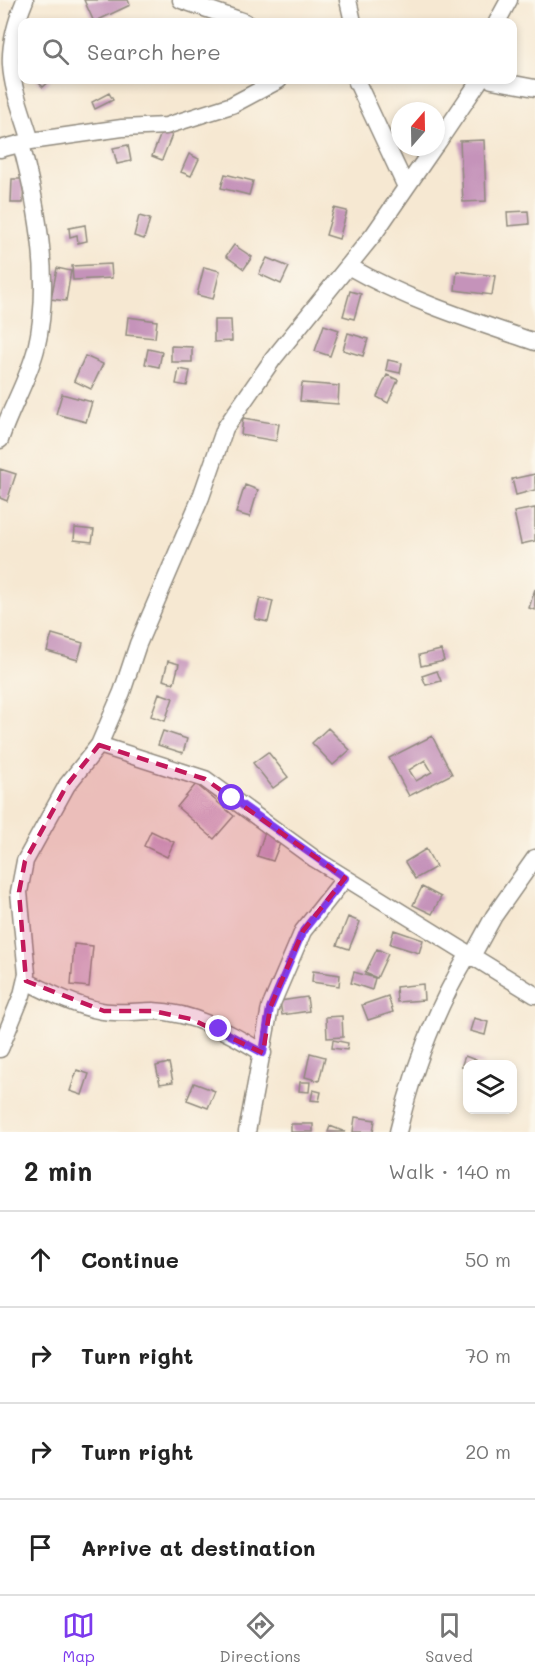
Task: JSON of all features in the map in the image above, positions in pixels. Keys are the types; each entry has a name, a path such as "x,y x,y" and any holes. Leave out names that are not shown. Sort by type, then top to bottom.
{"street":[{"path":"0,440 10,409 36,350 41,319 43,278 32,186 26,142 8,61 9,40 25,0"},
{"path":"181,0 233,18"},
{"path":"348,0 352,18"},
{"path":"499,18 509,0"},
{"path":"0,149 26,142 122,128 166,126 232,105 271,84"},
{"path":"358,84 406,187"},
{"path":"445,131 477,84"},
{"path":"514,84 535,88"},
{"path":"0,1049 26,981 27,951 21,926 19,892 25,861 67,785 99,745 122,692 138,644 201,497 225,428 273,359 348,266 428,156"},
{"path":"348,266 385,287 441,311 535,342"},
{"path":"99,745 205,779 345,878 535,995"},
{"path":"398,1132 424,1043 441,1001 494,916 535,858"},
{"path":"247,1132 270,1008 303,931 345,878"},
{"path":"26,981 72,1002 104,1011 153,1011 191,1019 219,1029 263,1053"}],"highlighted area":[{"path":"99,745 205,779 345,878 303,931 270,1008 263,1053 191,1019 153,1011 104,1011 26,981 19,892 25,861 67,785"}],"building":[{"path":"84,0 128,0 130,5 102,18 92,18"},
{"path":"109,93 113,100 95,109 92,102"},
{"path":"162,131 172,135 162,160 152,156"},
{"path":"484,140 486,201 463,202 460,141"},
{"path":"128,145 131,161 117,164 113,148"},
{"path":"189,154 199,159 191,176 181,172"},
{"path":"225,174 253,181 249,195 221,188"},
{"path":"12,179 24,179 23,203 11,203"},
{"path":"334,208 347,211 339,239 326,235"},
{"path":"528,211 529,224 508,226 507,212"},
{"path":"139,216 150,219 144,239 134,236"},
{"path":"85,225 87,241 78,243 77,235 70,237 69,228"},
{"path":"234,245 252,257 244,269 226,256"},
{"path":"267,258 289,267 281,284 259,274"},
{"path":"111,264 112,278 73,280 72,266"},
{"path":"204,267 220,271 213,299 197,295"},
{"path":"57,268 71,271 66,301 51,299"},
{"path":"457,271 495,276 492,295 455,290"},
{"path":"350,291 361,294 354,319 343,316"},
{"path":"128,317 157,321 155,338 126,335"},
{"path":"214,320 231,320 232,341 214,342"},
{"path":"324,325 339,330 330,356 315,351"},
{"path":"348,333 368,339 363,356 343,350"},
{"path":"171,346 192,347 192,362 171,362"},
{"path":"148,349 162,352 159,367 145,364"},
{"path":"85,356 103,364 91,389 74,381"},
{"path":"388,360 402,363 400,373 386,370"},
{"path":"179,369 190,371 187,386 176,384"},
{"path":"387,375 398,380 388,403 377,397"},
{"path":"302,383 339,386 338,404 300,401"},
{"path":"62,394 92,402 86,422 56,414"},
{"path":"243,418 279,424 276,441 241,435"},
{"path":"0,469 16,474 7,501 0,498"},
{"path":"535,474 535,490 516,495 512,479"},
{"path":"245,485 258,490 250,517 236,513"},
{"path":"535,508 535,541 521,544 514,512"},
{"path":"75,528 94,530 92,542 74,540"},
{"path":"535,589 535,610 529,608"},
{"path":"260,598 273,601 268,622 255,619"},
{"path":"52,634 83,643 78,660 47,651"},
{"path":"441,650 444,661 421,666 419,655"},
{"path":"168,661 179,664 174,683 163,680"},
{"path":"437,671 441,681 426,685 422,676"},
{"path":"159,693 173,698 165,721 151,716"},
{"path":"328,728 350,750 333,765 312,743"},
{"path":"163,731 187,739 183,753 158,745"},
{"path":"432,736 452,774 409,796 389,758","holes":["425,760 432,772 416,781 409,770"]},
{"path":"268,752 288,777 273,788 253,763"},
{"path":"196,784 234,816 214,839 177,807"},
{"path":"151,831 174,842 167,857 144,846"},
{"path":"265,832 282,838 273,861 257,856"},
{"path":"426,849 436,867 415,879 405,862"},
{"path":"422,887 441,897 432,914 413,905"},
{"path":"348,917 360,922 349,949 337,945"},
{"path":"394,930 423,940 419,953 390,944"},
{"path":"74,944 93,946 89,987 71,985"},
{"path":"377,949 388,954 377,978 365,973"},
{"path":"313,971 340,975 339,986 312,982"},
{"path":"354,972 375,978 372,990 351,983"},
{"path":"423,984 424,1000 397,1002 396,987"},
{"path":"388,996 393,1012 368,1020 362,1005"},
{"path":"307,997 309,1011 282,1015 280,1001"},
{"path":"342,1016 343,1037 327,1038 326,1017"},
{"path":"474,1018 488,1022 485,1035 470,1031"},
{"path":"333,1040 348,1043 347,1050 332,1048"},
{"path":"310,1053 325,1057 319,1081 305,1077"},
{"path":"465,1056 476,1060 464,1060"},
{"path":"169,1063 173,1082 160,1084 156,1066"},
{"path":"77,1070 89,1074 82,1095 70,1091"},
{"path":"300,1082 310,1082 309,1092 299,1091"},
{"path":"194,1083 215,1091 208,1108 187,1100"},
{"path":"313,1090 321,1092 319,1101 311,1100"},
{"path":"355,1117 375,1120 373,1132 353,1132"},
{"path":"291,1124 313,1124 313,1132 291,1132"},
{"path":"330,1126 345,1132 328,1132"}],"route":[{"path":"219,1029 263,1053 270,1008 303,931 345,878 315,859 232,798"}]}
